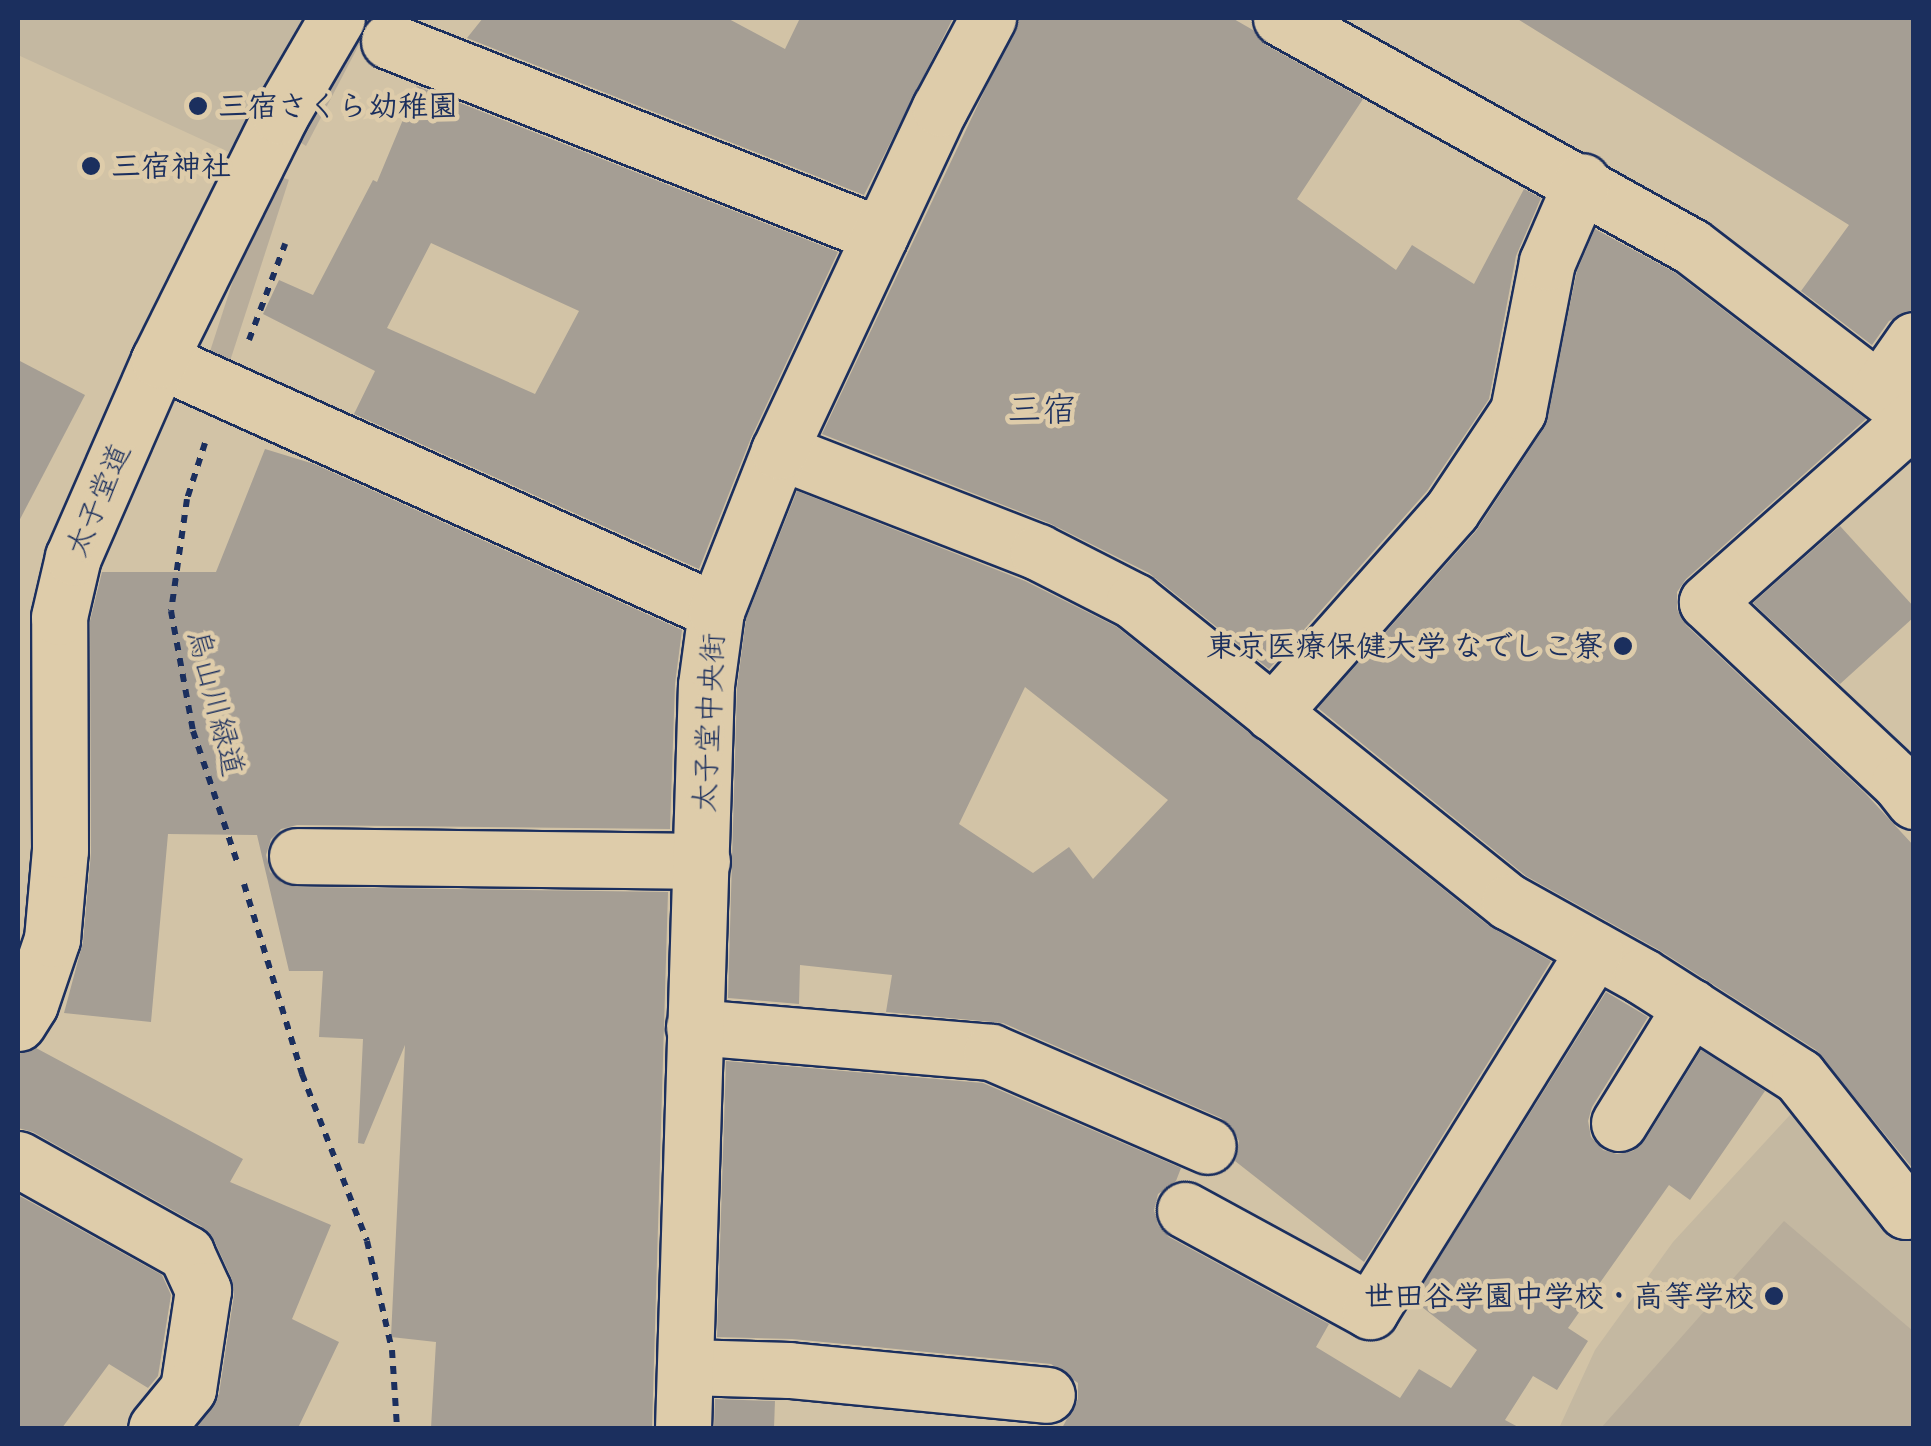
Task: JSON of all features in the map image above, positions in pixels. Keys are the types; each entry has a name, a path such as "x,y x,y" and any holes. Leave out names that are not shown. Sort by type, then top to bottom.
{"street":[{"name":"太子堂道","path":"22,1008 52,939 60,850 62,592 100,490 159,360 280,116 337,18"},
{"name":"太子堂中央街","path":"683,1428 688,1366 706,685 716,611 779,451 988,18"},
{"path":"1281,18 1582,181 1691,246 1902,408"},
{"path":"389,41 880,235"},
{"path":"1272,713 1452,510 1518,411 1547,262 1582,181"},
{"path":"1914,340 1902,408 1707,602 1899,782 1914,801"},
{"path":"159,360 716,611"},
{"path":"779,451 1038,552 1134,601 1508,902 1691,1007 1799,1076 1906,1211 1914,1207"},
{"path":"297,856 702,861"},
{"path":"1185,1210 1370,1311 1595,950"},
{"path":"1619,1123 1691,1007"},
{"path":"694,1027 992,1052 1208,1146"},
{"path":"18,1160 186,1254 203,1290 188,1389 156,1428"},
{"path":"688,1366 789,1370 1048,1395"}],"path":[{"name":"烏山川緑道","path":"291,228 247,343 222,390 187,499 171,611 192,730 302,1074 367,1241 392,1350 397,1428"}],"shaded area":[{"name":"三宿さくら幼稚園","path":"18,18 314,18 240,157 18,55"},
{"path":"354,18 373,18 306,146 287,134"},
{"path":"268,173 289,180 226,373 205,366"},
{"name":"世田谷学園中学校・高等学校","path":"1800,1104 1897,1241 1913,1233 1913,1428 1559,1428 1595,1350 1673,1242"},
{"path":"1784,1221 1913,1331 1913,1428 1601,1428"}],"building":[{"path":"483,18 727,18 785,49 800,18 953,18 864,195 467,38"},
{"path":"1019,18 1232,18 1253,30 1266,45 1363,99 1297,199 1396,270 1412,245 1474,284 1524,189 1541,198 1516,256 1489,399 1427,491 1269,669 1149,573 1049,523 822,434"},
{"path":"1516,18 1914,18 1914,309 1889,321 1872,345 1801,291 1849,225"},
{"path":"417,86 838,252 751,438 699,569 354,414 375,371 263,314 279,280 313,295 373,180 377,182","holes":["431,243 579,311 535,394 387,328"]},
{"path":"1595,229 1674,272 1866,419 1686,579 1677,592 1677,609 1686,625 1865,793 1914,846 1914,1170 1816,1050 1659,950 1526,876 1318,708 1476,531 1544,428 1577,271"},
{"path":"18,360 85,395 18,523"},
{"path":"265,449 314,464 682,630 675,684 670,829 297,825 281,829 271,839 266,855 270,872 282,883 297,887 668,892 652,1428 431,1428 436,1342 391,1337 405,1045 364,1144 358,1143 363,1039 319,1037 323,971 289,971 257,835 168,834 151,1022 64,1013 83,942 91,853 90,621 102,572 216,572"},
{"path":"797,491 1025,581 1117,627 1489,926 1551,961 1364,1262 1235,1161 1239,1141 1232,1127 1221,1118 1003,1023 886,1012 892,975 800,965 799,1004 728,998 737,688 746,619","holes":["1025,687 1168,800 1093,879 1069,847 1033,873 959,824"]},
{"path":"1840,526 1914,607 1914,617 1840,684 1753,603"},
{"path":"1606,992 1648,1017 1592,1107 1588,1121 1591,1137 1603,1150 1617,1154 1633,1151 1645,1140 1701,1050 1765,1091 1690,1200 1669,1185 1568,1328 1588,1341 1557,1390 1533,1376 1505,1420 1520,1428 1062,1428 1078,1399 1078,1383 1051,1364 792,1339 717,1337 726,1061 983,1083 1181,1168 1176,1181 1158,1194 1154,1210 1158,1225 1169,1237 1329,1324 1316,1347 1400,1398 1419,1369 1451,1388 1477,1350 1413,1300"},
{"path":"36,1048 243,1159 230,1182 331,1225 292,1319 339,1342 298,1428 196,1428 219,1394 234,1295 231,1277 214,1240 201,1226 33,1132 18,1128 18,1054"},
{"path":"18,1195 162,1275 171,1295 158,1376 148,1388 109,1364 62,1428 18,1428"},
{"path":"715,1399 775,1401 774,1428 714,1428"}],"place":[{"name":"三宿さくら幼稚園","path":"198,106"},
{"name":"三宿神社","path":"91,166"},
{"name":"東京医療保健大学 なでしこ寮","path":"1623,646"},
{"name":"世田谷学園中学校・高等学校","path":"1774,1296"}],"district":[{"name":"三宿","path":"1042,409"}]}
